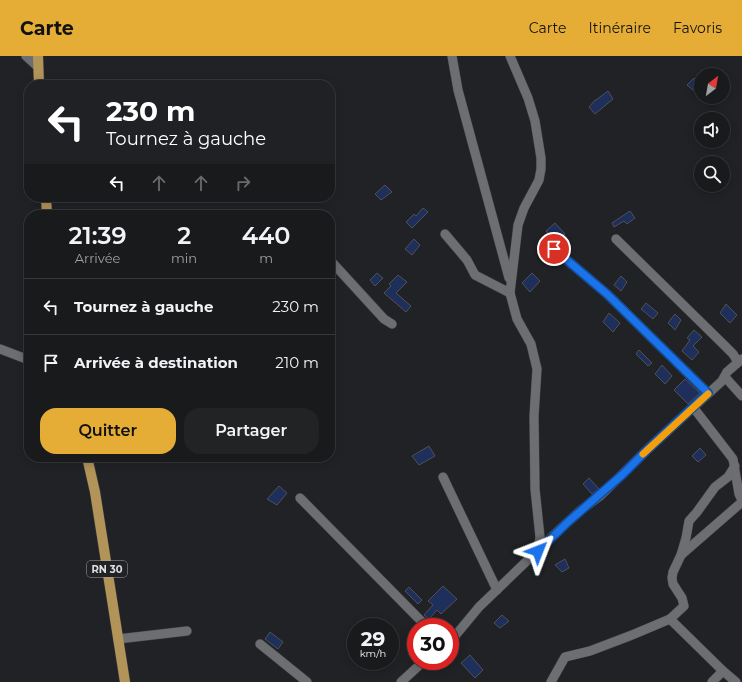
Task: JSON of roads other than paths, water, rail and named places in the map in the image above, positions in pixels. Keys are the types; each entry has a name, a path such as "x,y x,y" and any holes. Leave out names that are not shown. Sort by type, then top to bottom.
{"main road":[{"path":"38,56 39,80"},
{"name":"RN 30","path":"88,462 95,492 125,682"}],"street":[{"path":"26,56 38,67"},
{"path":"452,56 460,97 511,283"},
{"path":"510,56 528,98 535,121 541,158 539,180 524,208 518,225 510,293 517,319 531,344 537,369 534,416 536,489 540,529 538,551"},
{"path":"445,234 467,260 475,274 510,293"},
{"path":"459,631 479,607 569,521 622,475 722,381 727,372 740,361 616,239"},
{"path":"554,249 607,294 708,393"},
{"path":"335,265 384,319 392,324"},
{"path":"0,349 24,358"},
{"path":"725,377 742,396"},
{"path":"681,555 742,501 739,494 733,459 693,407"},
{"path":"551,682 565,657 590,651 670,619 684,606 682,598 673,584 672,572 681,555 689,521 715,487 728,477 735,466"},
{"path":"443,478 497,590"},
{"path":"300,498 418,618"},
{"path":"670,619 736,682"},
{"path":"118,639 187,631"},
{"path":"260,644 307,682"},
{"path":"401,682 414,670"},
{"path":"712,682 723,671"}]}
